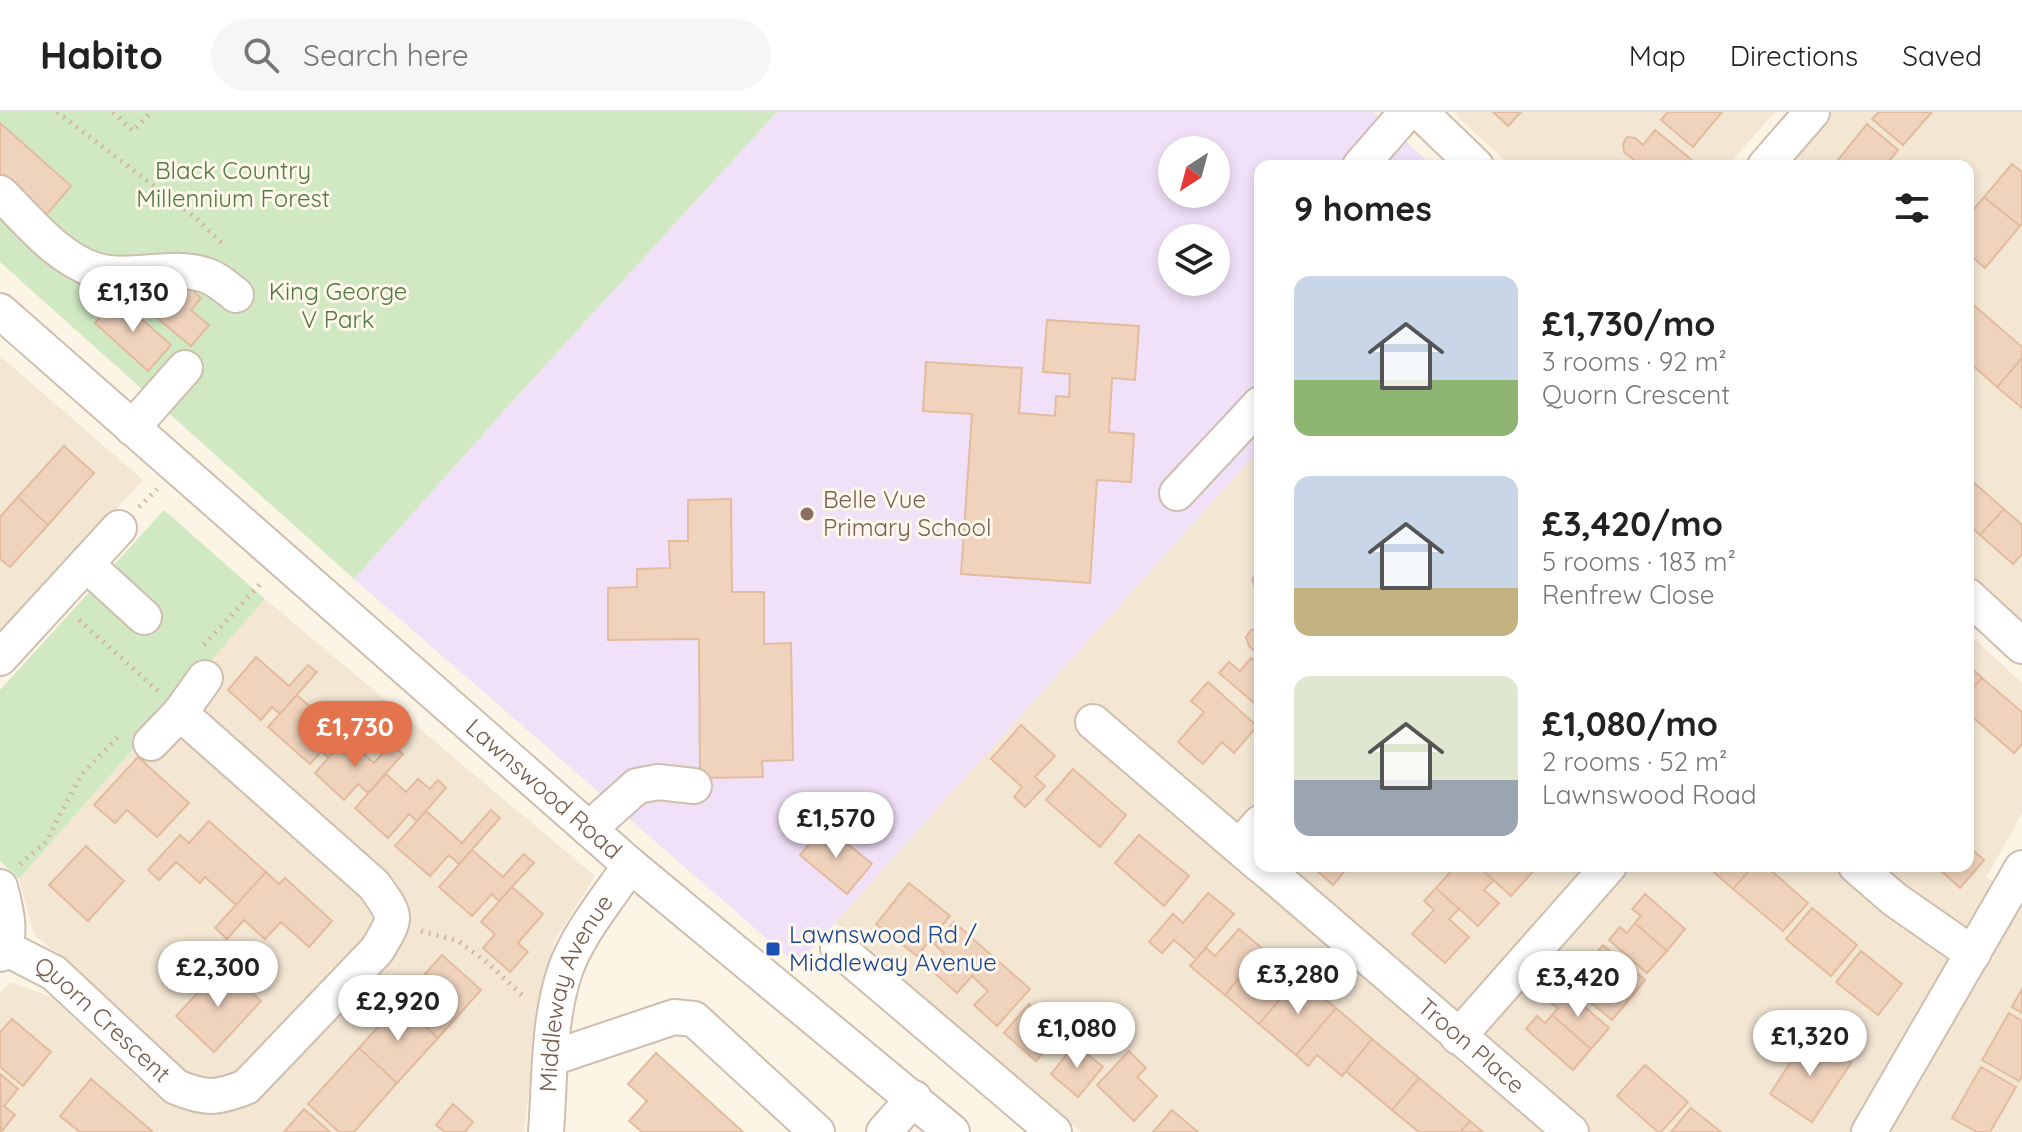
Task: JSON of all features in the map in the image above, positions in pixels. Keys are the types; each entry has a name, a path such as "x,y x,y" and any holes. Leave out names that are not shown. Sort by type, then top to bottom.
{"street":[{"path":"1365,160 1407,112"},
{"path":"1420,112 1470,160"},
{"path":"1770,160 1812,112"},
{"path":"0,193 51,243 82,265 99,271 181,270 207,275 236,295"},
{"name":"Lawnswood Road","path":"0,311 630,865 952,1132"},
{"path":"132,428 185,368"},
{"path":"1177,493 1254,410"},
{"path":"0,658 119,528"},
{"path":"86,564 144,617"},
{"path":"1974,602 2022,646"},
{"path":"151,743 170,703 205,678"},
{"path":"170,703 374,885 393,912 393,924"},
{"name":"Troon Place","path":"1093,722 1254,849"},
{"path":"589,829 637,786 658,782 694,786"},
{"name":"Middleway Avenue","path":"546,1132 556,1006 565,970 581,938 630,865"},
{"path":"1869,1132 2022,868"},
{"name":"Troon Place","path":"1279,872 1458,1037 1571,1132"},
{"path":"1458,1037 1604,872"},
{"path":"1863,872 1894,899 1973,954"},
{"path":"0,887 6,911 3,951"},
{"name":"Quorn Crescent","path":"3,951 54,973 176,1087 200,1097 225,1095 246,1087 377,950 393,924"},
{"path":"838,948 1054,1132"},
{"path":"553,1042 674,1017 694,1019 817,1132"},
{"path":"884,1132 914,1098"}],"path":[{"path":"57,112 197,219 227,247"},
{"path":"113,112 133,131 151,112"},
{"path":"119,528 178,469"},
{"path":"54,598 170,703"},
{"path":"393,924 458,941 489,964 553,1042"}],"shaded area":[{"name":"Belle Vue Primary School","path":"777,112 1373,112 1426,160 1254,160 1254,456 797,965 354,579"},
{"path":"1456,112 1775,112 1732,160 1504,160"},
{"path":"1831,112 2022,112 2022,621 1974,577 1974,160 1787,160"},
{"path":"0,356 143,480 0,634"},
{"path":"1254,456 1254,872 1974,872 1974,639 2022,683 2022,813 1986,878 2022,894 2022,1132 1081,1132 834,922"},
{"path":"265,599 595,876 554,942 535,1042 524,1132 0,1132 0,994 10,982 51,997 146,1086 169,1060 63,958 34,935 19,879"}],"green space":[{"name":"King George V Park","path":"0,112 777,112 354,579 0,262"},
{"path":"164,510 265,599 19,879 0,861 0,690"}],"building":[{"path":"1493,112 1521,112 1508,126"},
{"path":"1668,112 1722,112 1693,147 1661,120"},
{"path":"1879,112 1932,112 1903,145 1872,119"},
{"path":"0,123 71,186 46,215 0,175"},
{"path":"1867,124 1898,150 1890,160 1838,160"},
{"path":"1655,130 1692,160 1634,160 1624,152 1623,144 1627,137 1635,138 1643,145"},
{"path":"2012,164 2022,172 2020,226 1984,197"},
{"path":"1984,197 2020,226 1985,268 1974,258 1974,209"},
{"path":"164,283 177,294 185,284 201,298 191,310 209,325 191,346 144,307"},
{"path":"118,298 171,345 148,371 95,323"},
{"path":"1974,305 2022,347 2022,358 1997,387 1974,366"},
{"path":"1047,320 1139,326 1135,380 1112,378 1109,432 1134,434 1131,482 1097,480 1090,583 961,574 972,414 923,411 926,362 1022,368 1019,413 1055,416 1056,396 1069,397 1070,374 1043,372"},
{"path":"2022,358 2022,408 1997,387"},
{"path":"64,446 94,473 48,525 18,497"},
{"path":"1974,483 2004,509 1980,535 1974,530"},
{"path":"18,497 48,525 10,567 0,559 0,517"},
{"path":"731,499 732,592 764,592 764,644 791,643 793,760 762,761 763,777 700,778 699,639 608,640 608,588 637,587 637,569 670,568 669,541 688,541 688,500"},
{"path":"2004,509 2022,525 2022,554 2013,564 1980,535"},
{"path":"1254,629 1254,651 1246,637"},
{"path":"256,657 289,686 308,665 317,672 280,714 272,707 261,720 228,690"},
{"path":"1251,658 1254,660 1254,703 1219,673 1229,662 1240,671"},
{"path":"1974,671 1982,678 1974,687"},
{"path":"1982,678 2022,712 2022,744 2014,753 1974,718 1974,687"},
{"path":"1208,682 1254,723 1254,730 1234,753 1222,742 1203,764 1178,742 1204,712 1191,701"},
{"path":"297,695 335,729 356,705 367,715 328,758 322,751 310,764 268,727"},
{"path":"1021,725 1055,756 1035,777 1045,786 1025,807 1014,797 1022,787 991,759"},
{"path":"346,738 374,763 391,744 403,754 368,793 358,784 344,800 315,773"},
{"path":"138,757 189,803 157,837 127,810 115,823 94,805"},
{"path":"1073,769 1126,815 1100,847 1046,800"},
{"path":"386,774 406,792 418,779 430,789 438,780 446,788 417,821 409,814 388,838 355,808"},
{"path":"491,810 500,818 459,864 449,855 430,876 395,846 426,811 462,843"},
{"path":"209,821 266,872 236,905 205,877 200,883 176,862 159,880 148,870 180,835 189,843"},
{"path":"825,825 872,864 847,894 800,855"},
{"path":"1139,835 1189,876 1164,906 1115,863"},
{"path":"86,846 124,881 88,921 49,885"},
{"path":"472,850 503,877 524,854 534,863 499,901 492,894 472,916 439,887"},
{"path":"1974,851 1984,860 1974,872"},
{"path":"266,872 279,884 285,878 332,921 309,947 281,922 265,939 244,920 227,939 215,928"},
{"path":"1319,872 1344,872 1333,885"},
{"path":"1451,872 1485,872 1494,880 1484,890 1499,903 1478,926 1436,888"},
{"path":"1485,872 1532,872 1511,896"},
{"path":"1714,872 1748,872 1733,889"},
{"path":"1748,872 1773,872 1808,903 1783,931 1733,889"},
{"path":"1943,872 1974,872 1960,888"},
{"path":"909,883 950,916 917,956 876,924"},
{"path":"512,887 543,914 518,943 528,952 510,972 483,948 495,934 481,922"},
{"path":"1436,888 1459,909 1449,919 1469,937 1445,963 1412,934 1434,910 1424,901"},
{"path":"1208,893 1234,914 1196,959 1174,940 1162,953 1149,942 1173,914 1183,923"},
{"path":"1645,894 1685,929 1667,951 1635,923 1641,916 1632,909"},
{"path":"1812,908 1857,945 1831,976 1786,939"},
{"path":"954,922 991,955 957,993 930,969 944,953 934,944"},
{"path":"1635,923 1667,951 1647,973 1609,940 1620,927 1627,933"},
{"path":"1239,929 1263,949 1225,995 1190,966 1206,948 1215,956"},
{"path":"1603,945 1645,980 1628,1001 1592,971 1599,962 1593,957"},
{"path":"1263,949 1299,977 1259,1024 1225,995"},
{"path":"1861,951 1902,984 1878,1015 1836,982"},
{"path":"442,955 481,990 438,1038 399,1003"},
{"path":"991,955 1030,989 997,1026 974,1005 988,991 972,976"},
{"path":"223,966 261,1001 214,1052 176,1016"},
{"path":"1592,971 1628,1001 1612,1020 1567,983 1575,974 1583,981"},
{"path":"1299,977 1336,1008 1296,1055 1259,1024"},
{"path":"1563,988 1609,1028 1591,1049 1552,1015 1558,1008 1551,1003"},
{"path":"2022,989 2022,1013 2012,1007"},
{"path":"399,1003 438,1038 397,1083 359,1048"},
{"path":"1029,1004 1061,1033 1036,1061 1004,1033"},
{"path":"1336,1008 1372,1039 1342,1076 1317,1055 1308,1066 1296,1055"},
{"path":"2009,1013 2022,1021 2022,1076 2019,1081 1982,1060"},
{"path":"1552,1015 1591,1049 1573,1070 1526,1029 1537,1016 1545,1023"},
{"path":"12,1019 51,1052 23,1086 0,1067 0,1032"},
{"path":"1808,1035 1851,1063 1812,1122 1770,1094"},
{"path":"1372,1039 1419,1078 1392,1110 1346,1071"},
{"path":"1075,1044 1103,1067 1078,1097 1051,1074"},
{"path":"359,1048 397,1083 354,1132 339,1132 308,1104"},
{"path":"1129,1051 1146,1068 1137,1077 1157,1096 1134,1121 1097,1085"},
{"path":"656,1053 743,1132 642,1132 629,1121 647,1101 628,1084"},
{"path":"1645,1065 1688,1102 1661,1132 1617,1096"},
{"path":"1981,1067 2016,1087 1990,1132 1977,1132 1952,1118"},
{"path":"0,1074 18,1089 4,1106 15,1115 1,1132"},
{"path":"1419,1078 1470,1121 1460,1132 1419,1132 1392,1110"},
{"path":"91,1079 152,1131 80,1132 60,1116"},
{"path":"453,1104 473,1122 465,1132 445,1132 436,1125"},
{"path":"1691,1108 1721,1132 1671,1132"},
{"path":"304,1109 330,1132 284,1132"},
{"path":"1172,1110 1198,1132 1153,1132"},
{"path":"1470,1121 1483,1132 1460,1132"}],"place":[{"name":"Belle Vue Primary School","path":"807,514"},
{"name":"Lawnswood Rd / Middleway Avenue","path":"773,949"}],"park label":[{"name":"Black Country Millennium Forest","path":"233,185"}]}
